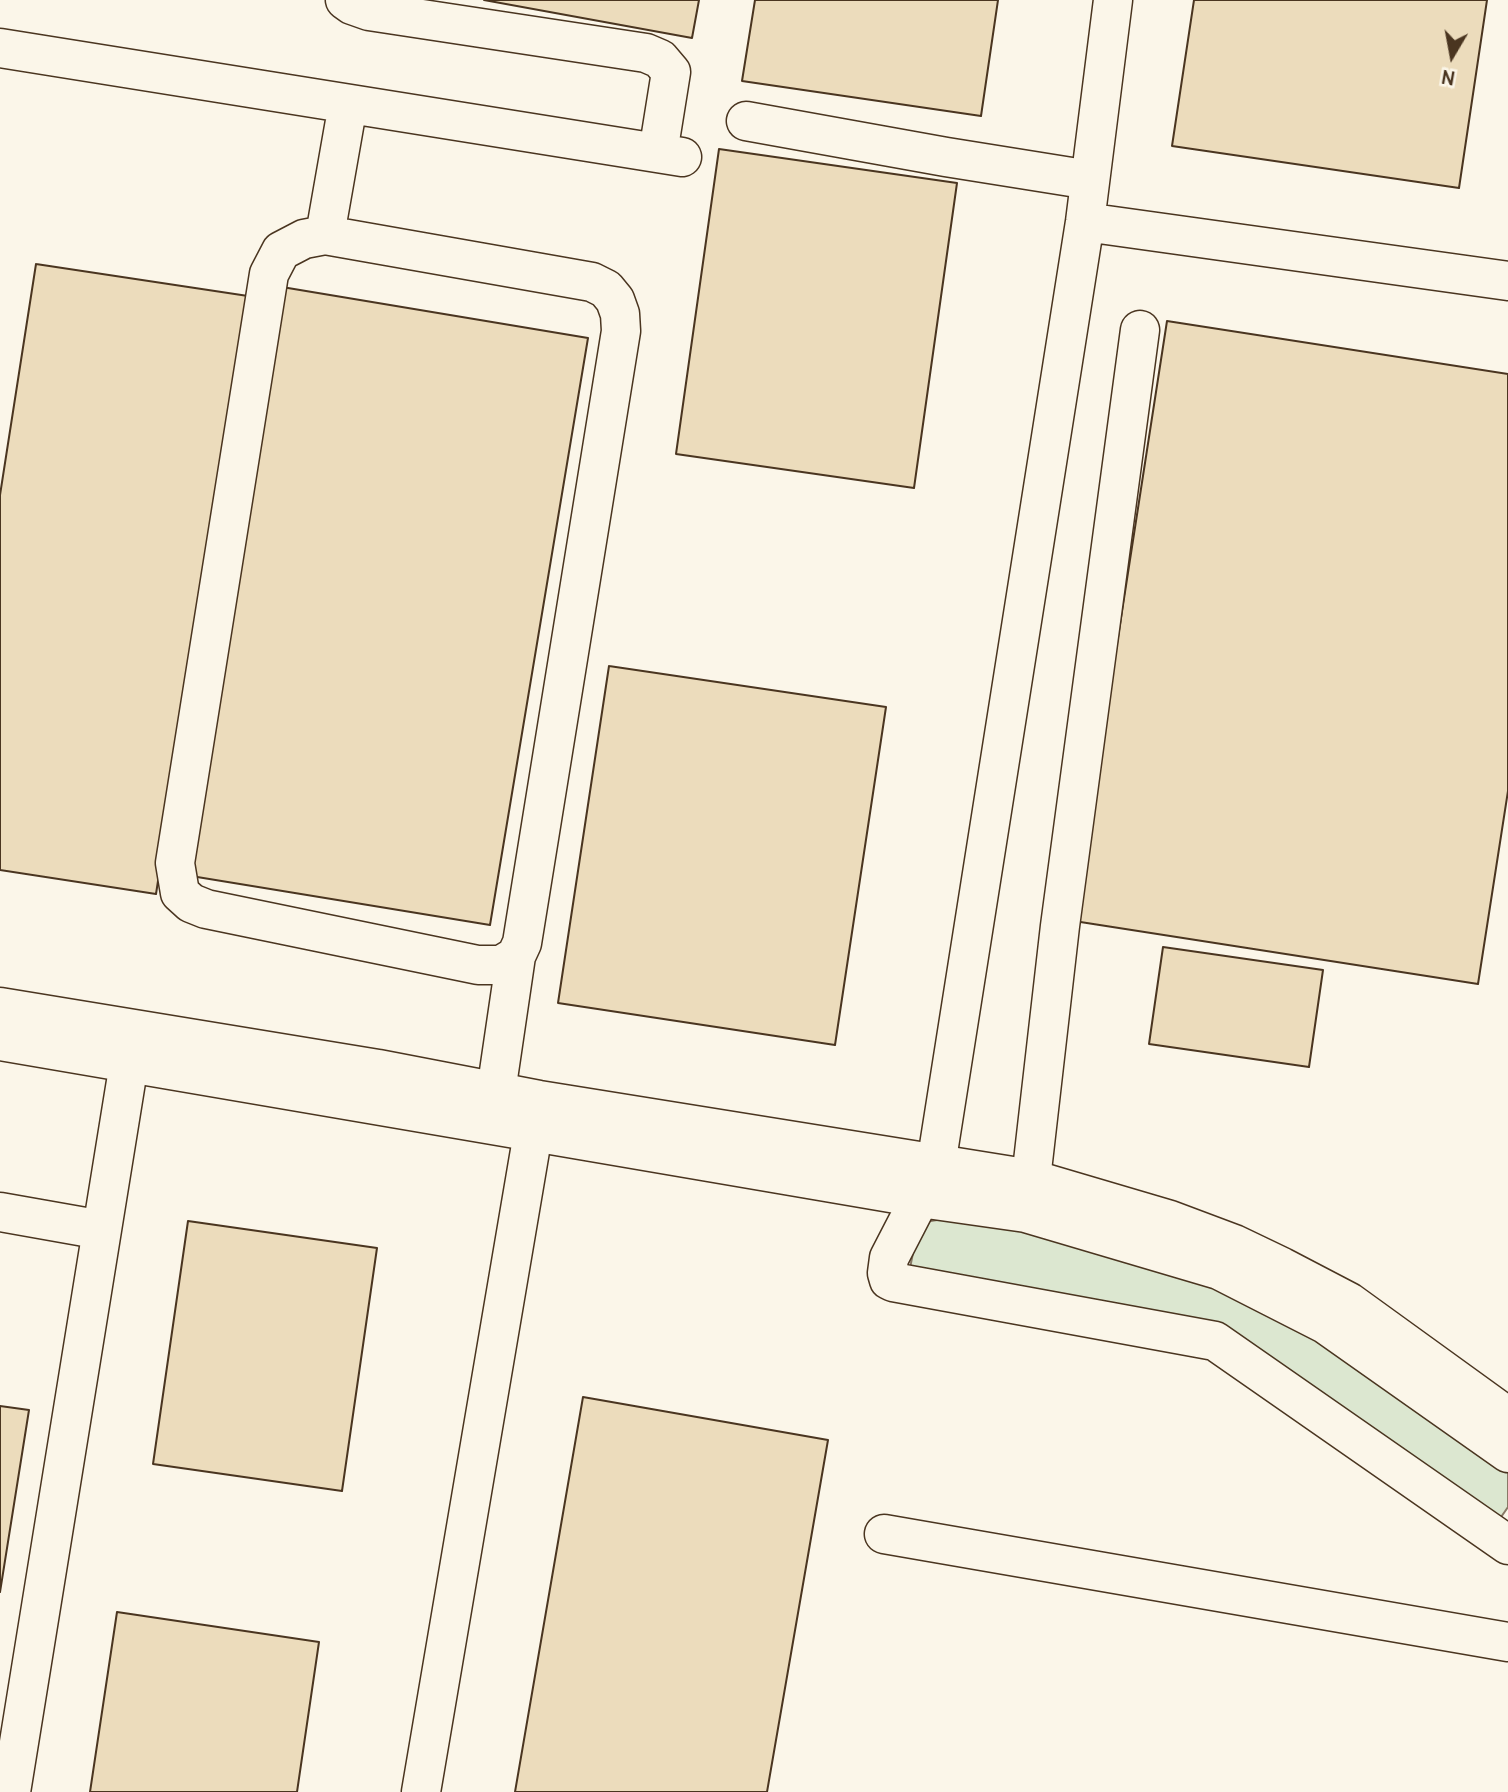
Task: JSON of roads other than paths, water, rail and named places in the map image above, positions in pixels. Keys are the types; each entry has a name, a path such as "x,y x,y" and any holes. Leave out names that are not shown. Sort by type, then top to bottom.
{"main road":[{"path":"0,48 670,155 671,72 660,59 646,53 369,11 345,0"},
{"path":"936,1165 1085,222 1113,0"},
{"path":"325,235 348,104"},
{"path":"746,121 1090,180"},
{"path":"1085,222 1508,281"},
{"path":"496,1092 516,956 522,943 619,345 620,314 615,300 606,289 592,282 325,235 304,239 281,251 269,274 175,863 180,892 191,903 206,909 478,965 501,965 516,956"},
{"path":"1031,1179 1060,926 1140,330"},
{"path":"0,1007 378,1069 496,1092 1031,1179 1170,1220 1258,1255 1349,1302 1508,1417"},
{"path":"0,1041 919,1198 1026,1213 1219,1270 1325,1324 1508,1452"},
{"path":"11,1792 129,1063"},
{"path":"421,1792 533,1133"},
{"path":"919,1198 889,1258 889,1280 1215,1341 1508,1545"},
{"path":"0,1212 102,1230"},
{"path":"884,1534 1508,1642"}]}
